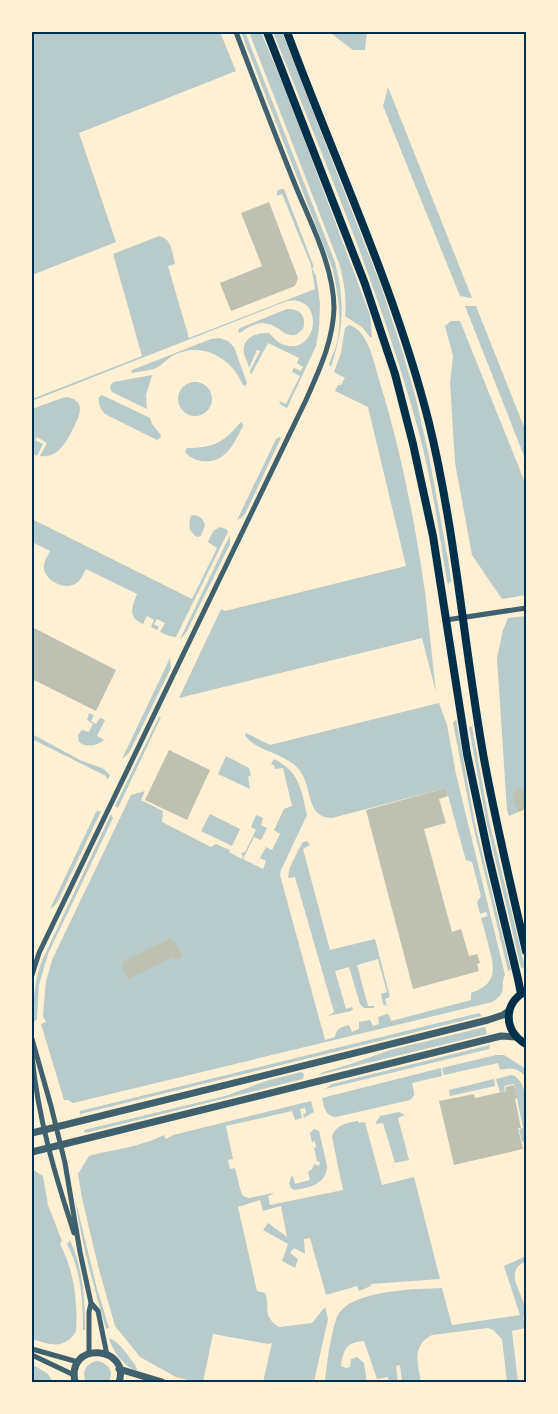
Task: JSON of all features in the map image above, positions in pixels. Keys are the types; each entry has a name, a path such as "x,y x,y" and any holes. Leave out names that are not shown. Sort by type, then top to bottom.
{"main road":[{"path":"267,32 365,284 388,350 413,444 433,536 467,754 489,858 518,979 524,992 512,1004 509,1020 516,1037 526,1044"},
{"path":"287,32 408,348 429,423 450,529 484,759 526,951"}],"street":[{"path":"32,975 39,953 58,913 306,400 323,363 329,341 334,310 327,268 236,32"},
{"path":"446,620 526,608"},
{"path":"32,1132 488,1020 509,1011"},
{"path":"32,1152 501,1036 516,1037"},
{"path":"32,1039 65,1163 80,1252 92,1303 98,1311 107,1355"},
{"path":"32,1056 43,1130 80,1252"},
{"path":"89,1353 89,1312 92,1303"},
{"path":"32,1349 78,1362"},
{"path":"32,1355 74,1378 78,1362 83,1357 97,1352 107,1355 113,1359 119,1369 121,1375 119,1382"},
{"path":"119,1369 162,1383"}],"shaded area":[{"path":"32,32 220,32 236,71 79,133 116,242 32,275"},
{"path":"241,32 245,32 335,262 342,315 339,339 331,367 329,364 336,347 339,329 333,270"},
{"path":"249,32 261,32 289,99 370,315 372,337 345,316 345,291 340,266"},
{"path":"273,32 282,32 381,286 402,350 429,456 449,565 451,581 448,584 428,470 388,331 333,181"},
{"path":"332,32 367,32 365,50 353,50"},
{"path":"388,87 472,298 460,296 383,106"},
{"path":"284,189 314,267 312,268 316,276 320,303 316,346 287,408 279,401 286,404 300,376 292,372 294,368 301,371 303,367 297,363 299,358 268,343 251,375 250,371 260,351 257,350 249,368 244,348 251,337 264,333 269,333 284,345 295,346 304,342 313,324 312,315 308,306 299,301 287,301 32,401 32,399 142,356 113,254 159,236 167,240 175,264 168,266 189,338 315,289 311,265 282,194 277,196 277,191"},
{"path":"465,306 476,306 526,432 526,461"},
{"path":"287,309 296,310 303,317 303,329 296,335 286,334 265,323 252,326 240,333 238,331 240,328"},
{"path":"451,321 460,321 526,485 526,595 502,599 472,555 455,463 450,383 453,356 445,326"},
{"path":"349,325 357,329 371,352 401,461 425,592 436,692 422,638 179,698 221,609 225,611 406,566 368,407 335,391 345,378 334,372 341,353 345,328"},
{"path":"219,338 228,341 234,347 247,383 245,386 232,367 224,360 205,351 185,351 172,356 156,368 131,372 211,339"},
{"path":"152,375 146,395 147,409 112,392 110,388 114,382"},
{"path":"195,382 207,387 212,399 207,411 195,416 183,411 178,399 183,387"},
{"path":"102,395 150,418 161,435 160,438 157,440 105,414 99,402 99,397"},
{"path":"67,397 77,402 80,409 74,427 61,448 47,456 40,456 47,443 37,437 35,440 43,444 37,456 32,453 32,409"},
{"path":"241,422 243,426 223,456 210,461 199,461 185,452 187,448 218,443"},
{"path":"280,437 245,514 237,520 276,439"},
{"path":"193,515 201,518 205,525 201,536 197,537 191,531 190,522"},
{"path":"32,519 192,599 217,548 208,542 213,531 220,527 228,532 176,637 160,632 165,623 157,619 154,624 159,627 157,630 151,627 154,620 147,616 143,624 135,618 132,608 137,594 86,569 79,581 71,586 52,581 45,573 44,567 50,551 32,542"},
{"path":"230,535 230,544 186,633 180,639"},
{"path":"526,616 526,809 509,816 497,658 508,618"},
{"path":"170,658 171,668 129,753 122,759"},
{"path":"439,703 447,725 456,774 505,975 500,995 492,1002 73,1103 64,1100 41,1024 46,1022 43,1016 46,981 52,960 131,795 145,791 141,800 163,811 162,822 211,847 216,844 230,850 229,852 242,859 241,854 245,852 256,830 251,827 256,815 263,818 261,825 267,828 261,840 254,837 243,859 263,869 266,861 260,858 266,847 272,850 280,834 274,830 284,809 292,806 283,768 275,769 271,764 274,759 283,764 294,776 301,789 307,815 280,875 325,1040 335,1037 342,1027 349,1025 352,1032 359,1029 359,1022 370,1020 373,1026 379,1024 378,1017 387,1014 391,1021 471,1000 471,993 490,981 493,969 481,918 488,916 486,912 480,914 477,902 481,896 472,862 466,860 446,788 332,818 323,816 313,807 300,771 287,760 256,745 245,735 246,733 270,745"},
{"path":"89,713 94,715 91,721 96,724 100,718 105,720 97,736 104,740 98,744 85,745 79,742 78,735 82,730 89,732 93,724 87,720"},
{"path":"161,717 118,808 115,806"},
{"path":"456,719 475,824 511,970 508,971 473,825 453,723"},
{"path":"470,726 489,820 525,967 521,968 486,820"},
{"path":"32,734 80,760 104,769 110,775 108,779 32,739"},
{"path":"226,756 249,768 250,789 218,774"},
{"path":"101,811 58,901 50,909 96,812"},
{"path":"111,814 113,818 48,954 39,985 37,1019 34,1022 33,1007 41,963"},
{"path":"210,814 240,829 232,846 201,831"},
{"path":"307,841 310,845 303,849 330,950 375,939 390,997 385,999 387,1006 383,1004 381,994 387,992 378,959 357,965 368,1006 374,1006 374,1008 364,1008 360,1004 349,967 335,971 346,1009 352,1007 353,1009 328,1016 334,1012 295,877 288,877 290,867 302,843"},
{"path":"479,1013 482,1016 80,1114 80,1111"},
{"path":"485,1027 487,1034 318,1075 390,1050"},
{"path":"490,1045 489,1049 325,1089 332,1084"},
{"path":"504,1055 526,1069 526,1078 515,1069 500,1070 498,1063 444,1075 442,1068"},
{"path":"441,1068 442,1076 412,1083 414,1094 410,1100 336,1117 329,1115 324,1108 322,1098"},
{"path":"301,1072 304,1074 303,1079 85,1133 84,1130 225,1096 266,1081"},
{"path":"511,1075 517,1078 522,1085 526,1100 526,1141 522,1142 519,1129 523,1128 514,1084 504,1086 505,1091 500,1092 496,1079"},
{"path":"494,1079 495,1086 450,1096 449,1090"},
{"path":"311,1101 314,1112 304,1118 305,1108 300,1109 302,1118 295,1120 292,1111 226,1126 233,1159 228,1160 230,1169 235,1168 243,1196 249,1198 273,1193 268,1196 270,1205 343,1190 332,1137 336,1129 342,1125 358,1121 359,1123 365,1122 382,1185 414,1177 440,1279 371,1284 359,1291 357,1286 326,1295 310,1238 304,1239 305,1254 294,1248 290,1253 298,1259 295,1268 282,1261 288,1244 263,1230 268,1223 287,1237 281,1206 263,1211 260,1200 238,1207 257,1291 265,1293 270,1319 279,1327 312,1323 325,1307 328,1319 314,1382 263,1382 272,1343 213,1334 203,1382 176,1377 140,1357 115,1326 98,1266 78,1174 89,1156 137,1145 164,1135 166,1139 173,1135"},
{"path":"399,1112 405,1115 398,1118 409,1160 395,1163 383,1123 376,1124 376,1122 380,1116"},
{"path":"314,1129 319,1131 327,1166 326,1172 321,1181 316,1184 294,1190 289,1184 291,1177 293,1176 295,1184 310,1180 308,1172 314,1164 319,1166 320,1162 317,1161 314,1148 316,1147 315,1141 312,1142 310,1133"},
{"path":"32,1169 43,1176 48,1205 62,1241 60,1244 69,1265 74,1287 76,1332 61,1344 50,1344 32,1339"},
{"path":"75,1198 109,1328 106,1329 84,1248"},
{"path":"70,1240 78,1262 82,1284 85,1330 83,1330 82,1297 78,1275 67,1244"},
{"path":"526,1256 526,1261 515,1272 526,1315 523,1317 525,1328 512,1331 518,1382 507,1382 502,1339 488,1328 432,1335 425,1339 418,1350 421,1382 402,1382 400,1365 396,1366 398,1382 389,1382 388,1377 377,1379 364,1341 354,1343 347,1348 341,1366 350,1367 351,1359 357,1357 364,1363 367,1382 325,1382 336,1319 347,1305 387,1292 442,1288 452,1325 520,1315 504,1266"},
{"path":"109,1338 124,1350 135,1365 136,1371 119,1358"},
{"path":"97,1361 109,1368 111,1375 109,1382 86,1382 84,1375 86,1368"},
{"path":"32,1364 48,1374 53,1382 32,1382"}],"building":[{"path":"269,202 298,278 295,286 231,311 220,283 262,266 241,213"},
{"path":"32,627 116,670 96,711 32,679"},
{"path":"169,750 210,770 187,820 145,800"},
{"path":"526,787 526,809 518,812 513,799 514,792"},
{"path":"446,788 448,796 439,799 446,823 424,829 452,932 461,929 469,956 477,954 480,963 477,964 479,971 413,989 366,810"},
{"path":"169,939 175,942 183,956 175,960 173,957 128,979 122,967 124,961"},
{"path":"514,1085 521,1128 518,1128 523,1149 454,1165 439,1101 474,1094 475,1098 506,1091 505,1087"}]}
